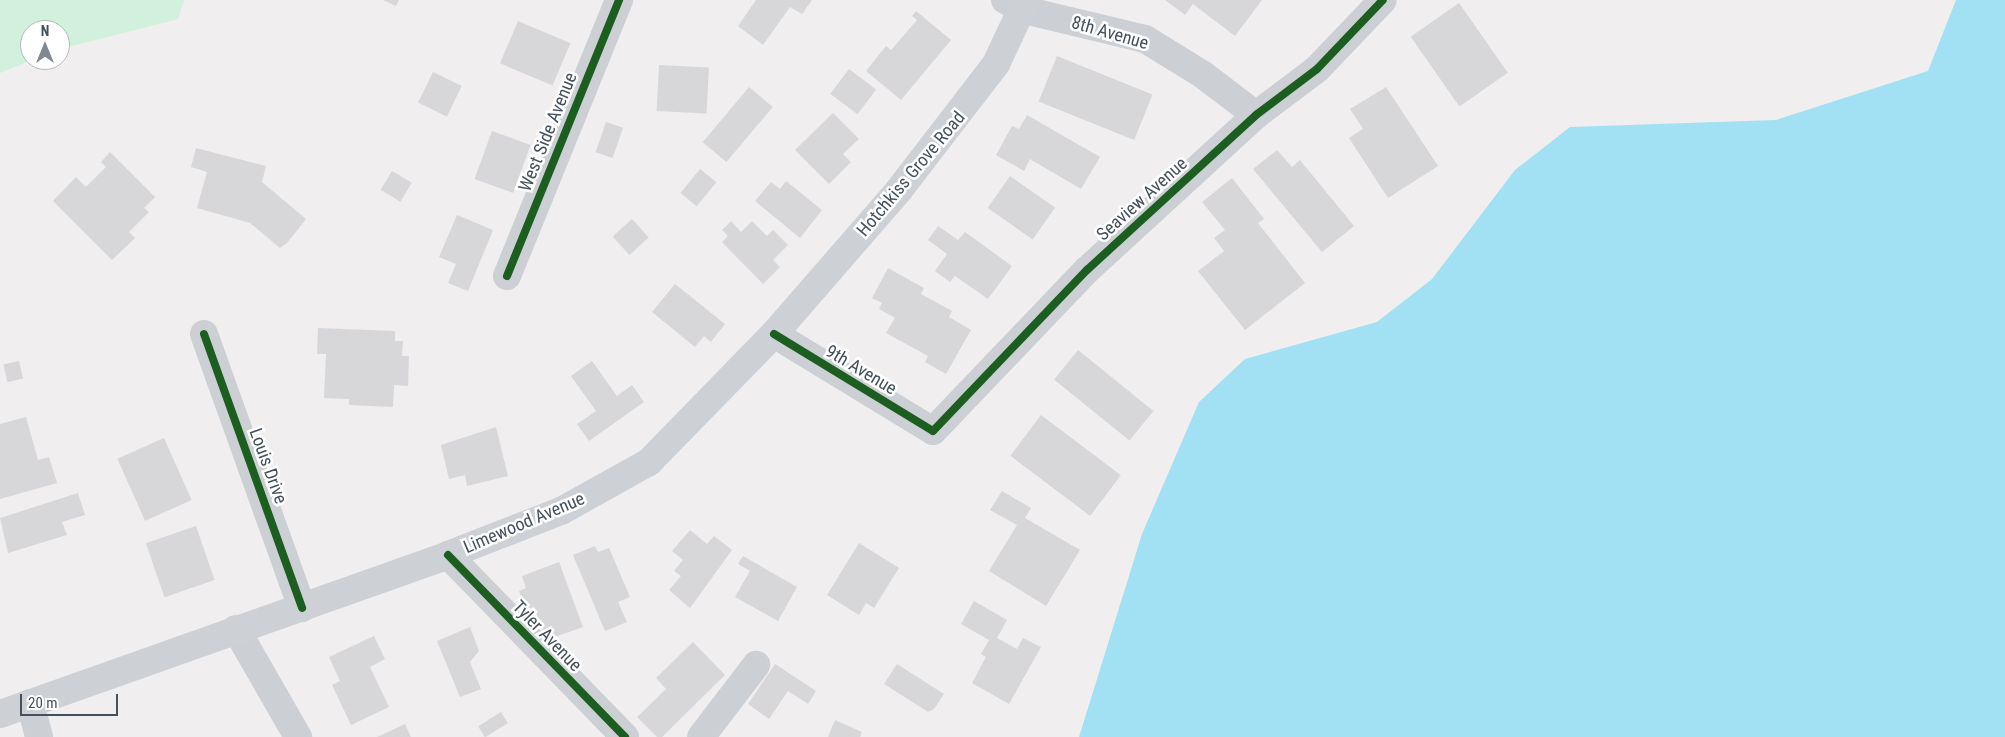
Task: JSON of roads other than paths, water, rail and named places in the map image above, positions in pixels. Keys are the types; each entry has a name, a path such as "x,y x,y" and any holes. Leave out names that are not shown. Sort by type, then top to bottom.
{"main road":[{"name":"Hotchkiss Grove Road","path":"774,334 965,108 996,64 1018,3"},
{"name":"Limewood Avenue","path":"0,714 236,629 302,608 448,555 561,511 649,462 774,334"}],"street":[{"name":"West Side Avenue","path":"506,276 619,0"},
{"name":"Seaview Avenue","path":"933,431 1087,270 1256,115 1317,69 1382,0"},
{"name":"8th Avenue","path":"1018,3 1145,39 1202,74 1256,115"},
{"name":"Louis Drive","path":"204,334 302,608"},
{"name":"9th Avenue","path":"774,334 933,431"},
{"name":"Tyler Avenue","path":"448,555 625,737"},
{"path":"236,629 298,737"},
{"path":"701,737 756,665"},
{"path":"30,703 39,737"}],"water":[{"path":"1956,0 2005,0 2005,737 1079,737 1142,534 1199,402 1245,359 1377,322 1432,279 1515,170 1570,127 1776,120 1928,71"}]}
